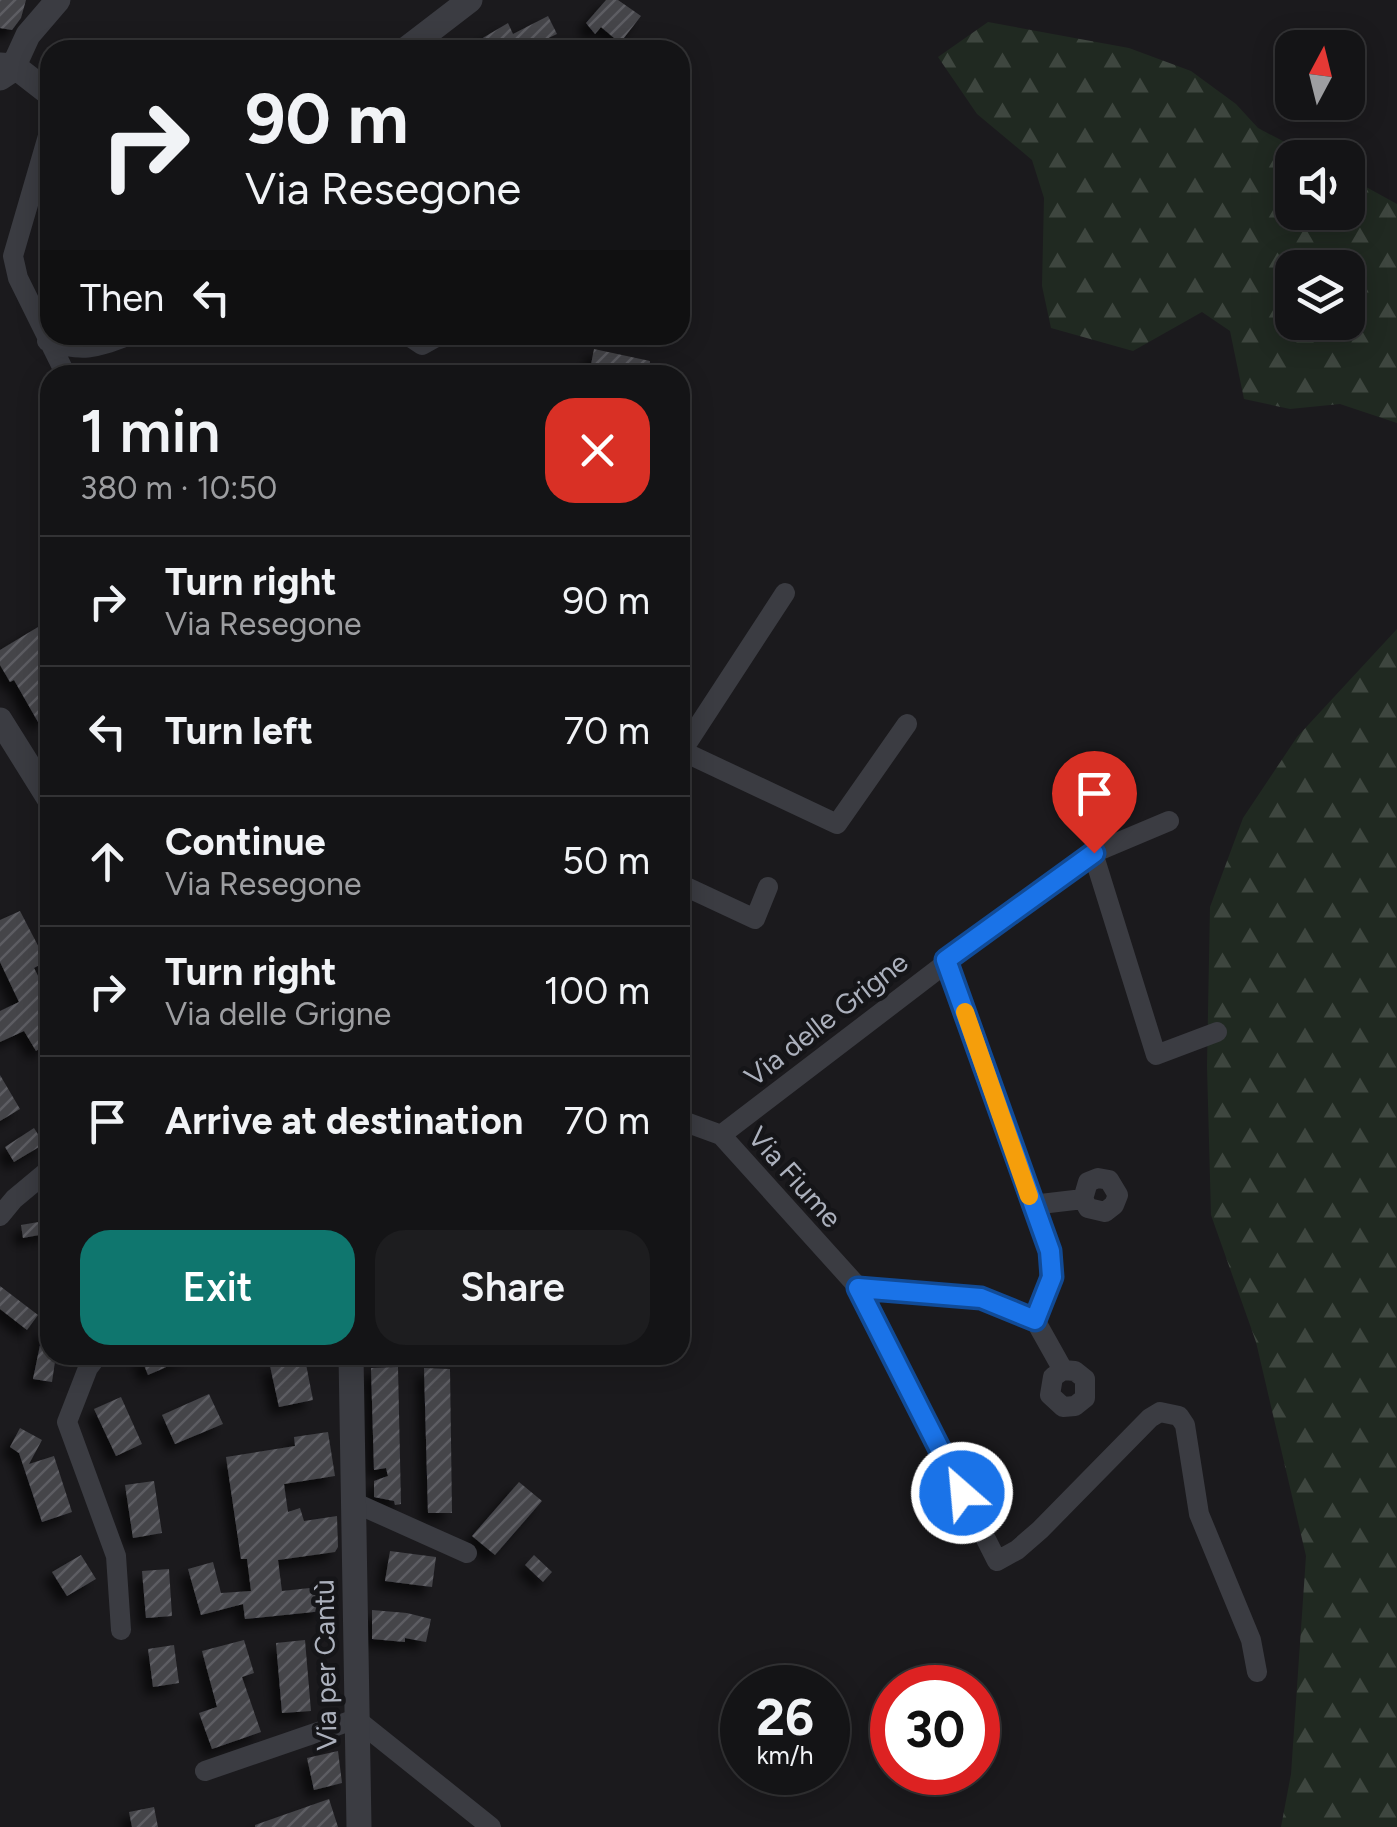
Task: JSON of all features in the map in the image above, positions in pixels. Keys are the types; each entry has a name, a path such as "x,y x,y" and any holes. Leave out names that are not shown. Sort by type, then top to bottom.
{"street":[{"path":"3,73 58,0"},
{"path":"418,40 470,0"},
{"path":"3,73 40,90"},
{"path":"3,73 40,101"},
{"path":"40,160 7,268 18,278 40,326"},
{"path":"60,345 76,350 103,345"},
{"path":"690,739 785,593"},
{"path":"0,720 40,784"},
{"path":"690,757 836,824 906,724"},
{"name":"Via delle Grigne","path":"721,1135 946,960 1094,853 1169,822"},
{"path":"1094,853 1156,1055 1217,1032"},
{"path":"690,889 754,920 768,887"},
{"path":"946,960 1050,1251 1052,1277 1035,1320"},
{"name":"Via Fiume","path":"690,1122 721,1135 858,1288 997,1561 1040,1530 1150,1418 1160,1412 1179,1416 1186,1425 1200,1514 1251,1640 1256,1672"},
{"path":"0,1216 40,1178"},
{"path":"1032,1205 1083,1199"},
{"path":"858,1288 981,1298 1035,1320 1062,1370"},
{"path":"90,1365 67,1422 116,1556 121,1630"},
{"name":"Via per Cantù","path":"351,1365 359,1827"},
{"path":"353,1502 467,1553"},
{"path":"205,1771 356,1719 491,1827"}],"green space":[{"path":"988,22 1129,48 1191,71 1236,104 1258,128 1281,140 1275,140 1275,230 1365,230 1365,186 1397,204 1397,423 1340,404 1290,409 1244,399 1230,331 1202,312 1133,351 1051,328 1042,286 1044,198 1032,160 977,114 938,57"},
{"path":"1397,629 1397,1827 1281,1827 1291,1774 1306,1556 1256,1342 1211,1215 1207,1066 1210,907 1243,818 1297,737"}],"building":[{"path":"0,0 26,0 21,18 12,30 0,28"},
{"path":"606,0 618,0 641,16 622,40 616,40 601,27 595,34 586,23"},
{"path":"548,16 557,34 544,40 481,39 508,23 513,34"},
{"path":"594,349 650,361 650,365 591,365"},
{"path":"40,626 40,721 0,665 0,650"},
{"path":"20,911 40,949 40,964 34,968 40,980 40,1048 36,1051 24,1031 0,1042 0,1011 19,1002 0,962 0,920"},
{"path":"0,1075 20,1109 0,1121"},
{"path":"34,1128 40,1138 40,1146 14,1162 5,1147"},
{"path":"40,1222 40,1235 23,1238 21,1225"},
{"path":"0,1286 38,1315 27,1330 0,1309"},
{"path":"40,1345 40,1365 55,1365 52,1382 33,1379"},
{"path":"144,1365 171,1365 148,1375"},
{"path":"306,1365 313,1400 279,1407 270,1366"},
{"path":"398,1367 401,1504 395,1505 394,1501 374,1497 374,1481 388,1476 386,1468 374,1470 371,1368"},
{"path":"424,1368 450,1369 452,1513 428,1513"},
{"path":"209,1394 223,1424 175,1444 162,1415"},
{"path":"121,1397 142,1444 116,1456 94,1409"},
{"path":"20,1428 42,1440 29,1464 54,1456 72,1512 42,1522 19,1453 10,1447"},
{"path":"328,1432 335,1476 284,1484 288,1512 300,1508 304,1521 337,1516 338,1547 335,1552 278,1560 282,1591 319,1587 323,1611 245,1619 243,1604 201,1615 188,1569 213,1562 221,1593 251,1591 247,1559 241,1559 226,1457 295,1446 294,1437"},
{"path":"154,1481 162,1533 133,1538 125,1485"},
{"path":"519,1482 542,1501 495,1555 472,1536"},
{"path":"390,1551 436,1557 432,1587 385,1581"},
{"path":"81,1555 96,1579 67,1596 52,1572"},
{"path":"534,1555 552,1572 543,1582 525,1565"},
{"path":"169,1569 172,1616 146,1618 142,1571"},
{"path":"372,1610 431,1619 426,1642 372,1639"},
{"path":"244,1640 254,1673 242,1677 261,1732 212,1749 199,1713 217,1707 202,1651"},
{"path":"305,1640 311,1711 282,1713 276,1643"},
{"path":"174,1645 179,1683 153,1687 148,1649"},
{"path":"338,1751 342,1783 314,1790 307,1758"},
{"path":"329,1799 338,1827 255,1827 255,1825"},
{"path":"154,1807 158,1827 132,1827 129,1812"}],"slow traffic":[{"path":"965,1012 1029,1196"}],"route":[{"path":"962,1493 858,1288 981,1298 1035,1320 1052,1277 1050,1251 946,960 1094,853"}]}
